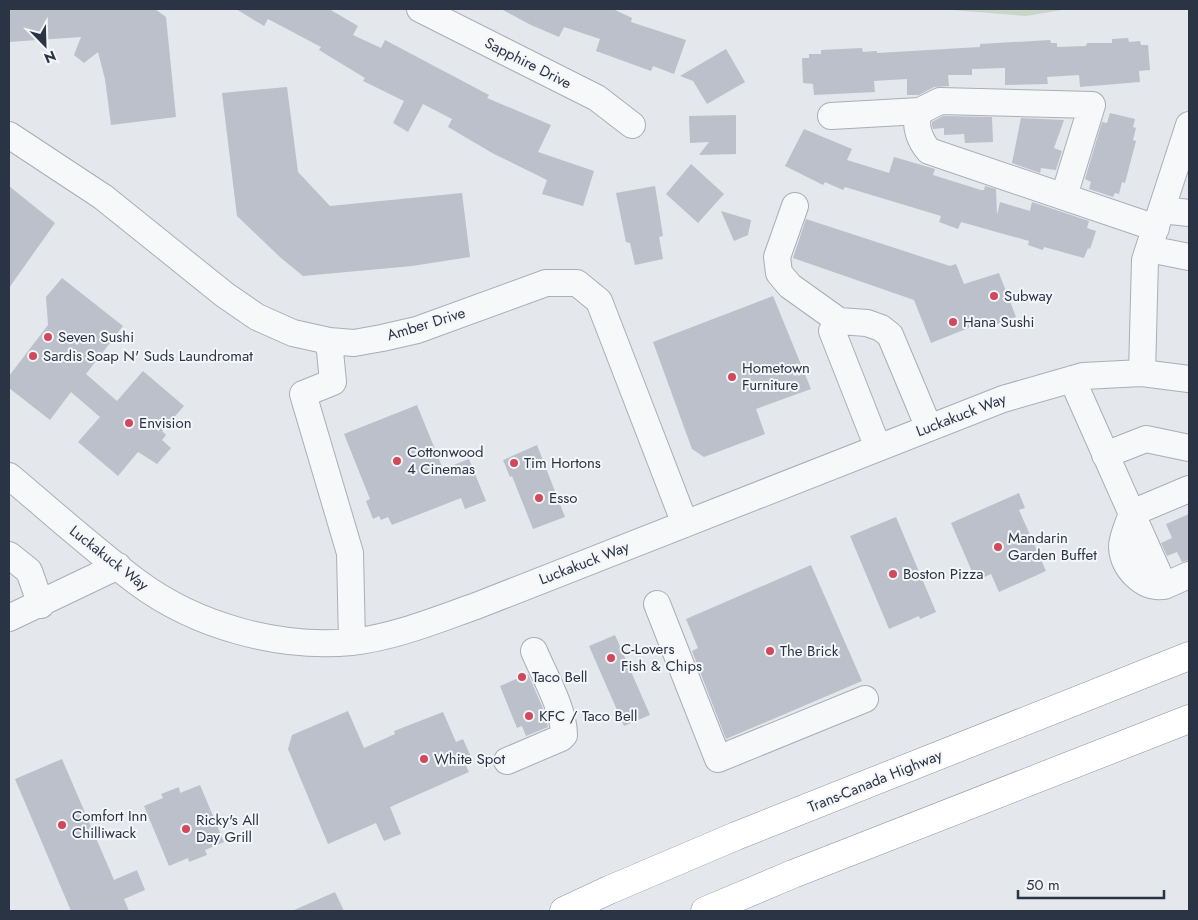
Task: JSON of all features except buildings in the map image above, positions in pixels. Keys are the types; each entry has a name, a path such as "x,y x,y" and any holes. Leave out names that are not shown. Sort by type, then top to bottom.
{"highway":[{"name":"Trans-Canada Highway","path":"564,911 736,836 1189,656"},
{"path":"705,911 793,874 1189,719"}],"street":[{"name":"Sapphire Drive","path":"420,9 597,98 632,125"},
{"path":"831,116 920,111 940,101 1092,105 1064,196"},
{"path":"920,111 917,119 919,132 929,151 1156,229 1189,256"},
{"path":"1142,373 1146,260 1189,125"},
{"name":"Amber Drive","path":"9,134 103,197 225,295 257,318 293,333 329,341 354,343 417,330 546,284 577,283 599,301 685,524"},
{"path":"795,206 777,257 779,273 790,286 839,321 867,323 881,328 890,335 929,428"},
{"path":"1156,229 1189,213"},
{"path":"839,321 832,331 878,448"},
{"path":"329,341 333,382 303,394 350,553 352,642"},
{"name":"Luckakuck Way","path":"9,476 138,583 182,610 220,626 300,642 352,642 409,630 452,615 1003,398 1083,376 1142,373 1189,379"},
{"path":"1072,379 1164,586 1189,575"},
{"path":"1105,455 1146,439 1189,448"},
{"path":"1132,513 1189,489"},
{"path":"9,555 29,571 41,605"},
{"path":"9,618 41,605 118,566"},
{"path":"656,604 718,759 865,699"},
{"path":"507,761 564,735 564,726 560,712 534,651"}],"green space":[{"path":"939,9 1068,9 1026,16"}],"place":[{"name":"Subway","path":"994,296"},
{"name":"Hana Sushi","path":"953,322"},
{"name":"Seven Sushi","path":"48,337"},
{"name":"Sardis Soap N' Suds Laundromat","path":"33,356"},
{"name":"Hometown Furniture","path":"732,377"},
{"name":"Envision","path":"129,423"},
{"name":"Cottonwood 4 Cinemas","path":"397,461"},
{"name":"Tim Hortons","path":"514,463"},
{"name":"Esso","path":"539,498"},
{"name":"Mandarin Garden Buffet","path":"998,547"},
{"name":"Boston Pizza","path":"893,574"},
{"name":"The Brick","path":"770,651"},
{"name":"C-Lovers Fish & Chips","path":"611,658"},
{"name":"Taco Bell","path":"522,677"},
{"name":"KFC / Taco Bell","path":"529,716"},
{"name":"White Spot","path":"424,759"},
{"name":"Comfort Inn Chilliwack","path":"62,825"},
{"name":"Ricky's All Day Grill","path":"186,829"}]}
